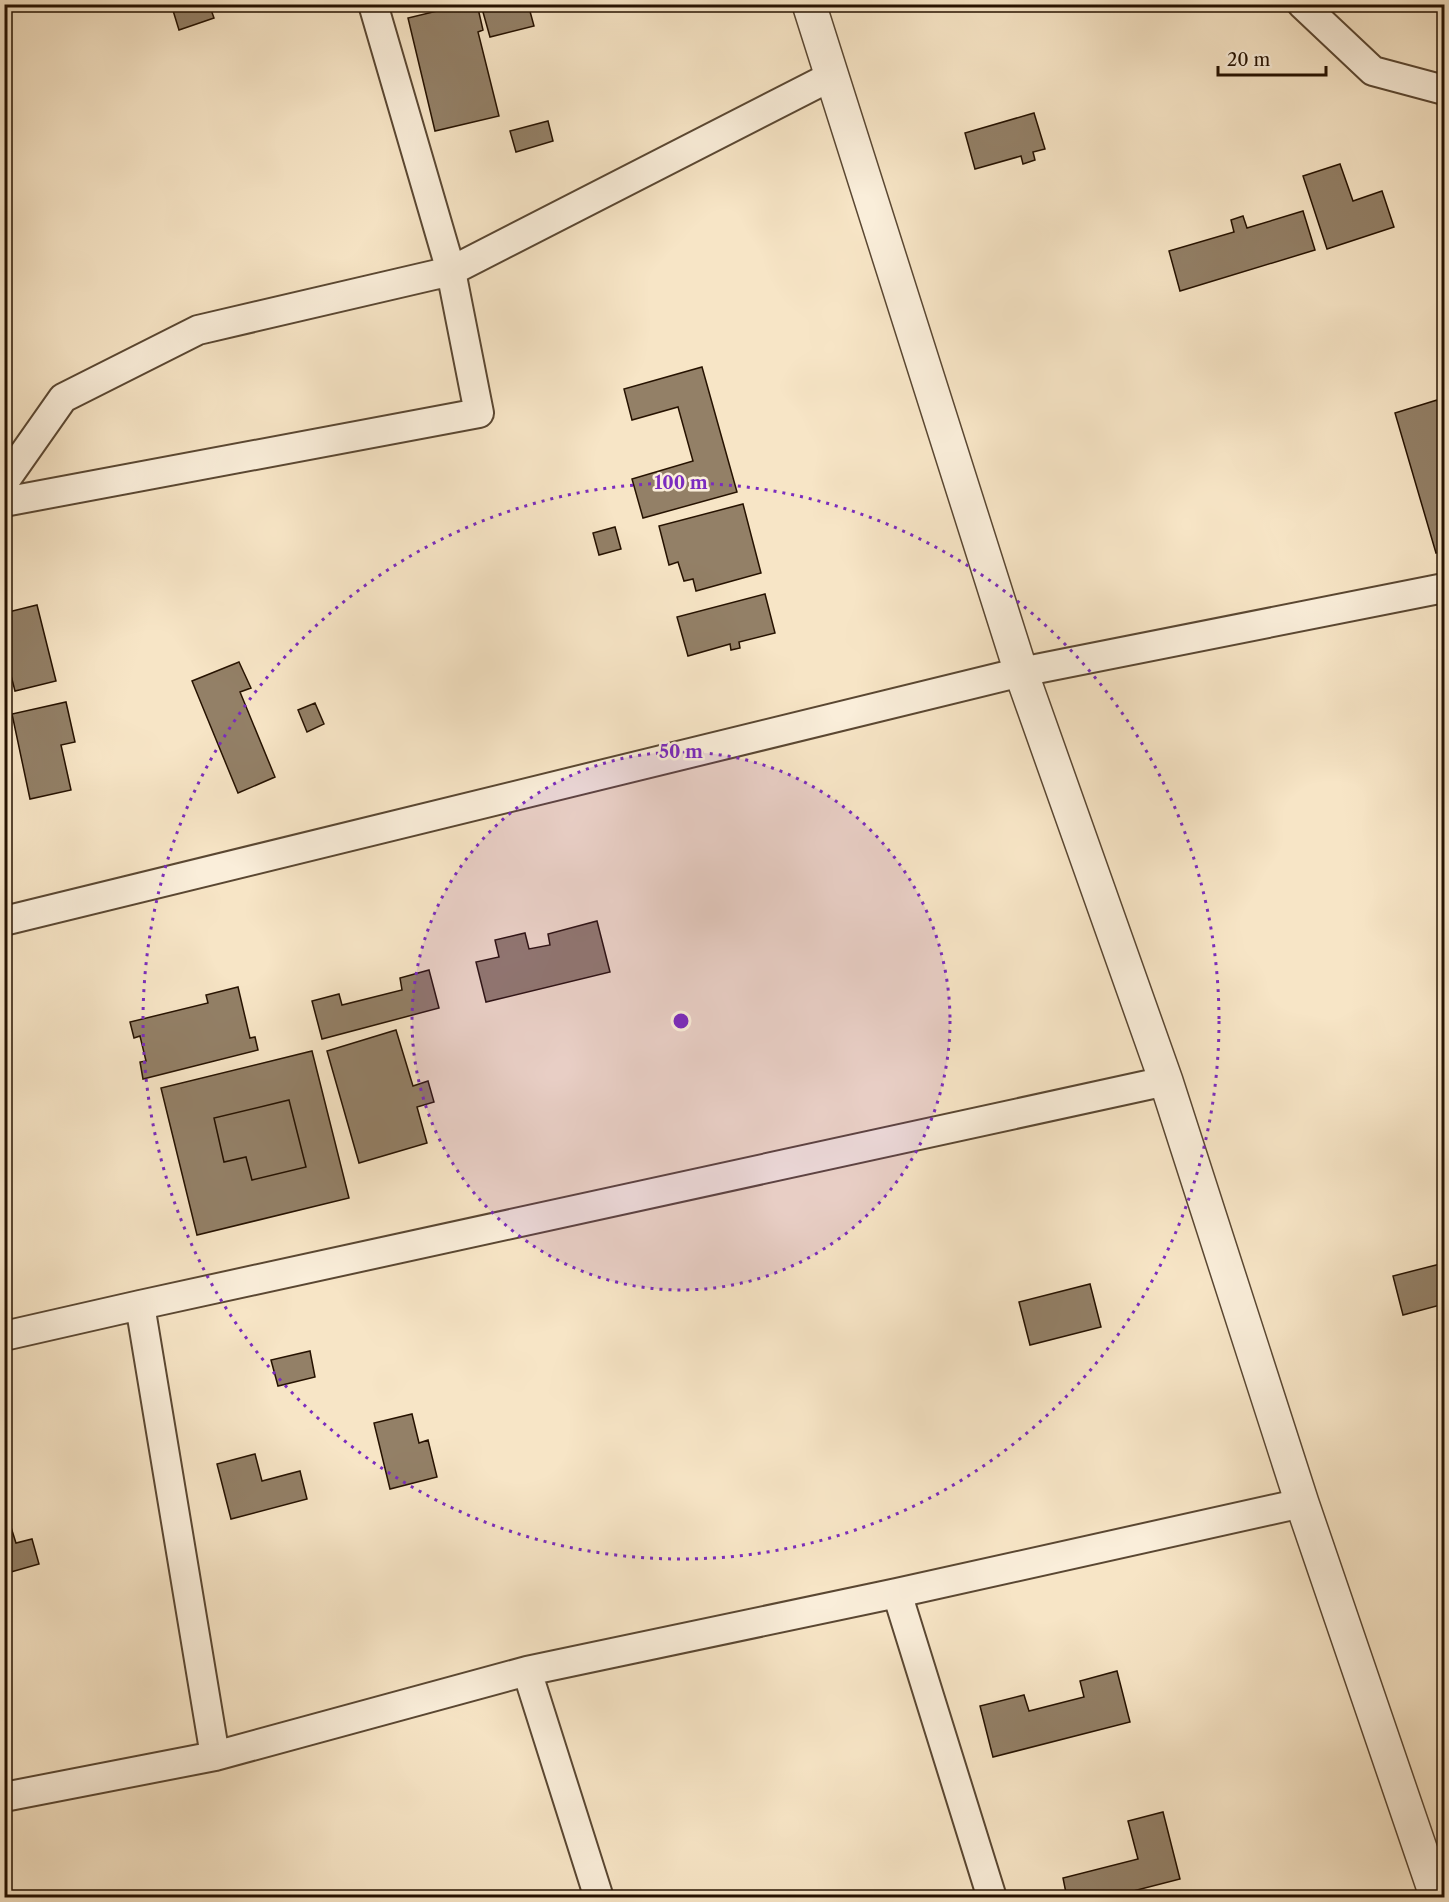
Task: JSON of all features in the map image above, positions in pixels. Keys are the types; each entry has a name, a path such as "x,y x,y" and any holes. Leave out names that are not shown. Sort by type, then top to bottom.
{"street":[{"path":"4,502 479,413 451,271 373,4"},
{"path":"1302,4 1373,72 1444,90"},
{"path":"814,7 832,76 1021,672 1166,1081 1302,1503 1437,1898"},
{"path":"4,482 63,398 198,330 451,271 832,76"},
{"path":"4,921 1021,672 1444,588"},
{"path":"4,1336 1166,1081"},
{"path":"140,1305 215,1756"},
{"path":"4,1797 215,1756 526,1671 897,1593 1302,1503"},
{"path":"897,1593 992,1898"},
{"path":"526,1671 599,1898"}],"building":[{"path":"171,4 209,4 214,18 179,30"},
{"path":"466,4 477,4 483,30 478,32 499,116 435,131 408,18"},
{"path":"528,4 534,26 490,37 481,5"},
{"path":"1034,113 1045,149 1033,152 1035,160 1023,164 1021,156 975,169 965,133"},
{"path":"548,121 553,141 516,152 510,131"},
{"path":"1340,164 1353,201 1382,191 1394,227 1327,249 1303,176"},
{"path":"1303,211 1315,250 1180,291 1169,251 1234,232 1231,220 1243,216 1247,228"},
{"path":"702,367 737,492 643,518 632,479 693,461 678,407 632,420 624,389"},
{"path":"1437,400 1444,425 1444,550 1436,553 1395,413"},
{"path":"743,504 761,573 696,591 693,579 684,581 678,562 669,565 659,526"},
{"path":"615,527 621,549 599,555 593,533"},
{"path":"765,594 775,633 739,642 740,648 731,650 730,644 688,656 677,617"},
{"path":"37,605 56,681 15,691 4,648 4,613"},
{"path":"239,662 251,688 240,692 275,777 238,793 192,681"},
{"path":"66,702 75,742 61,745 71,790 30,799 12,714"},
{"path":"315,703 324,724 307,732 298,710"},
{"path":"597,921 610,972 486,1002 476,962 499,957 495,940 525,933 529,949 550,945 548,934"},
{"path":"429,970 439,1008 322,1039 312,1001 339,994 342,1005 402,990 400,978"},
{"path":"238,987 250,1038 255,1037 258,1050 143,1079 140,1062 146,1061 140,1036 134,1038 130,1022 208,1003 206,995"},
{"path":"396,1030 413,1086 428,1081 434,1102 417,1107 427,1143 359,1163 327,1051"},
{"path":"312,1051 349,1198 197,1235 161,1088","holes":["289,1100 306,1167 252,1180 246,1157 224,1162 214,1118"]},
{"path":"289,1100 306,1167 252,1180 246,1157 224,1162 214,1118"},
{"path":"1444,1263 1444,1304 1403,1315 1393,1276"},
{"path":"1090,1284 1101,1327 1030,1345 1019,1302"},
{"path":"310,1351 315,1377 278,1386 271,1360"},
{"path":"412,1414 419,1443 428,1440 437,1477 390,1489 374,1423"},
{"path":"255,1454 262,1481 300,1471 307,1499 231,1519 217,1464"},
{"path":"4,1505 16,1543 32,1539 39,1564 4,1574"},
{"path":"1117,1671 1130,1722 993,1757 980,1706 1024,1695 1029,1711 1084,1697 1080,1681"},
{"path":"1163,1812 1180,1879 1106,1898 1067,1898 1063,1878 1138,1859 1128,1821"}]}
